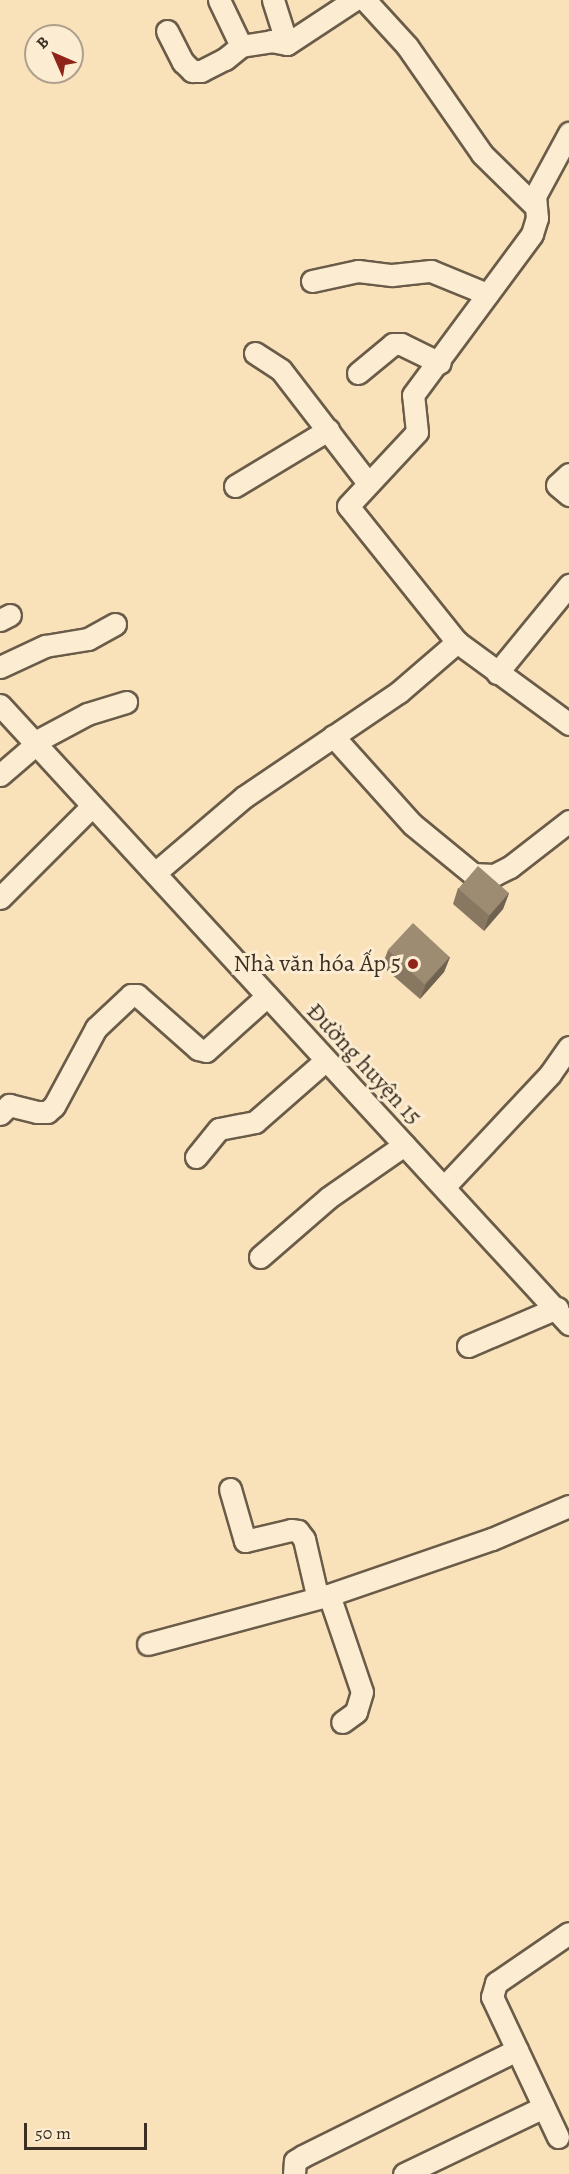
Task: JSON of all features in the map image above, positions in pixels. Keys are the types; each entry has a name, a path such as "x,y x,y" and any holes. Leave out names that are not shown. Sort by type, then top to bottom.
{"street":[{"path":"219,0 240,46"},
{"path":"273,0 287,44"},
{"path":"167,30 183,62 195,72 214,66 240,46 275,41 287,44 354,0"},
{"path":"365,0 407,46 482,154 533,204 537,218 532,234 440,363 413,395 417,432 350,502 350,511 457,642 569,724"},
{"path":"533,204 569,132"},
{"path":"312,281 358,271 392,275 431,271 487,294"},
{"path":"358,373 393,344 401,344 440,363"},
{"path":"255,353 282,370 368,483"},
{"path":"235,486 328,430"},
{"path":"569,474 557,485 569,495"},
{"path":"497,673 569,585"},
{"path":"0,667 45,646 88,639 115,624"},
{"path":"155,873 244,797 399,692 457,642"},
{"path":"0,775 34,744 87,714 126,702"},
{"name":"Đường huyện 15","path":"0,705 404,1145 446,1186 563,1316"},
{"path":"333,736 412,824 473,874 494,874 510,867 569,821"},
{"path":"0,898 92,806"},
{"path":"0,1114 9,1105 37,1112 47,1112 54,1106 96,1028 131,995 137,995 198,1049 206,1051 267,996"},
{"path":"446,1186 550,1074 569,1047"},
{"path":"196,1157 219,1129 255,1122 326,1060"},
{"path":"260,1257 328,1198 404,1145"},
{"path":"468,1346 563,1316"},
{"path":"230,1489 245,1541 291,1530 298,1531 304,1539 323,1595 362,1692 356,1712 342,1722"},
{"path":"148,1644 323,1595 492,1539 569,1506"},
{"path":"558,2137 492,1997 496,1983 569,1933"},
{"path":"294,2174 295,2162 303,2156 517,2050"},
{"path":"404,2174 544,2107"}],"building":[{"path":"478,866 509,893 489,916 458,889"},
{"path":"413,923 450,957 424,984 388,950"}],"place":[{"name":"Nhà văn hóa Ấp 5","path":"413,964"}]}
